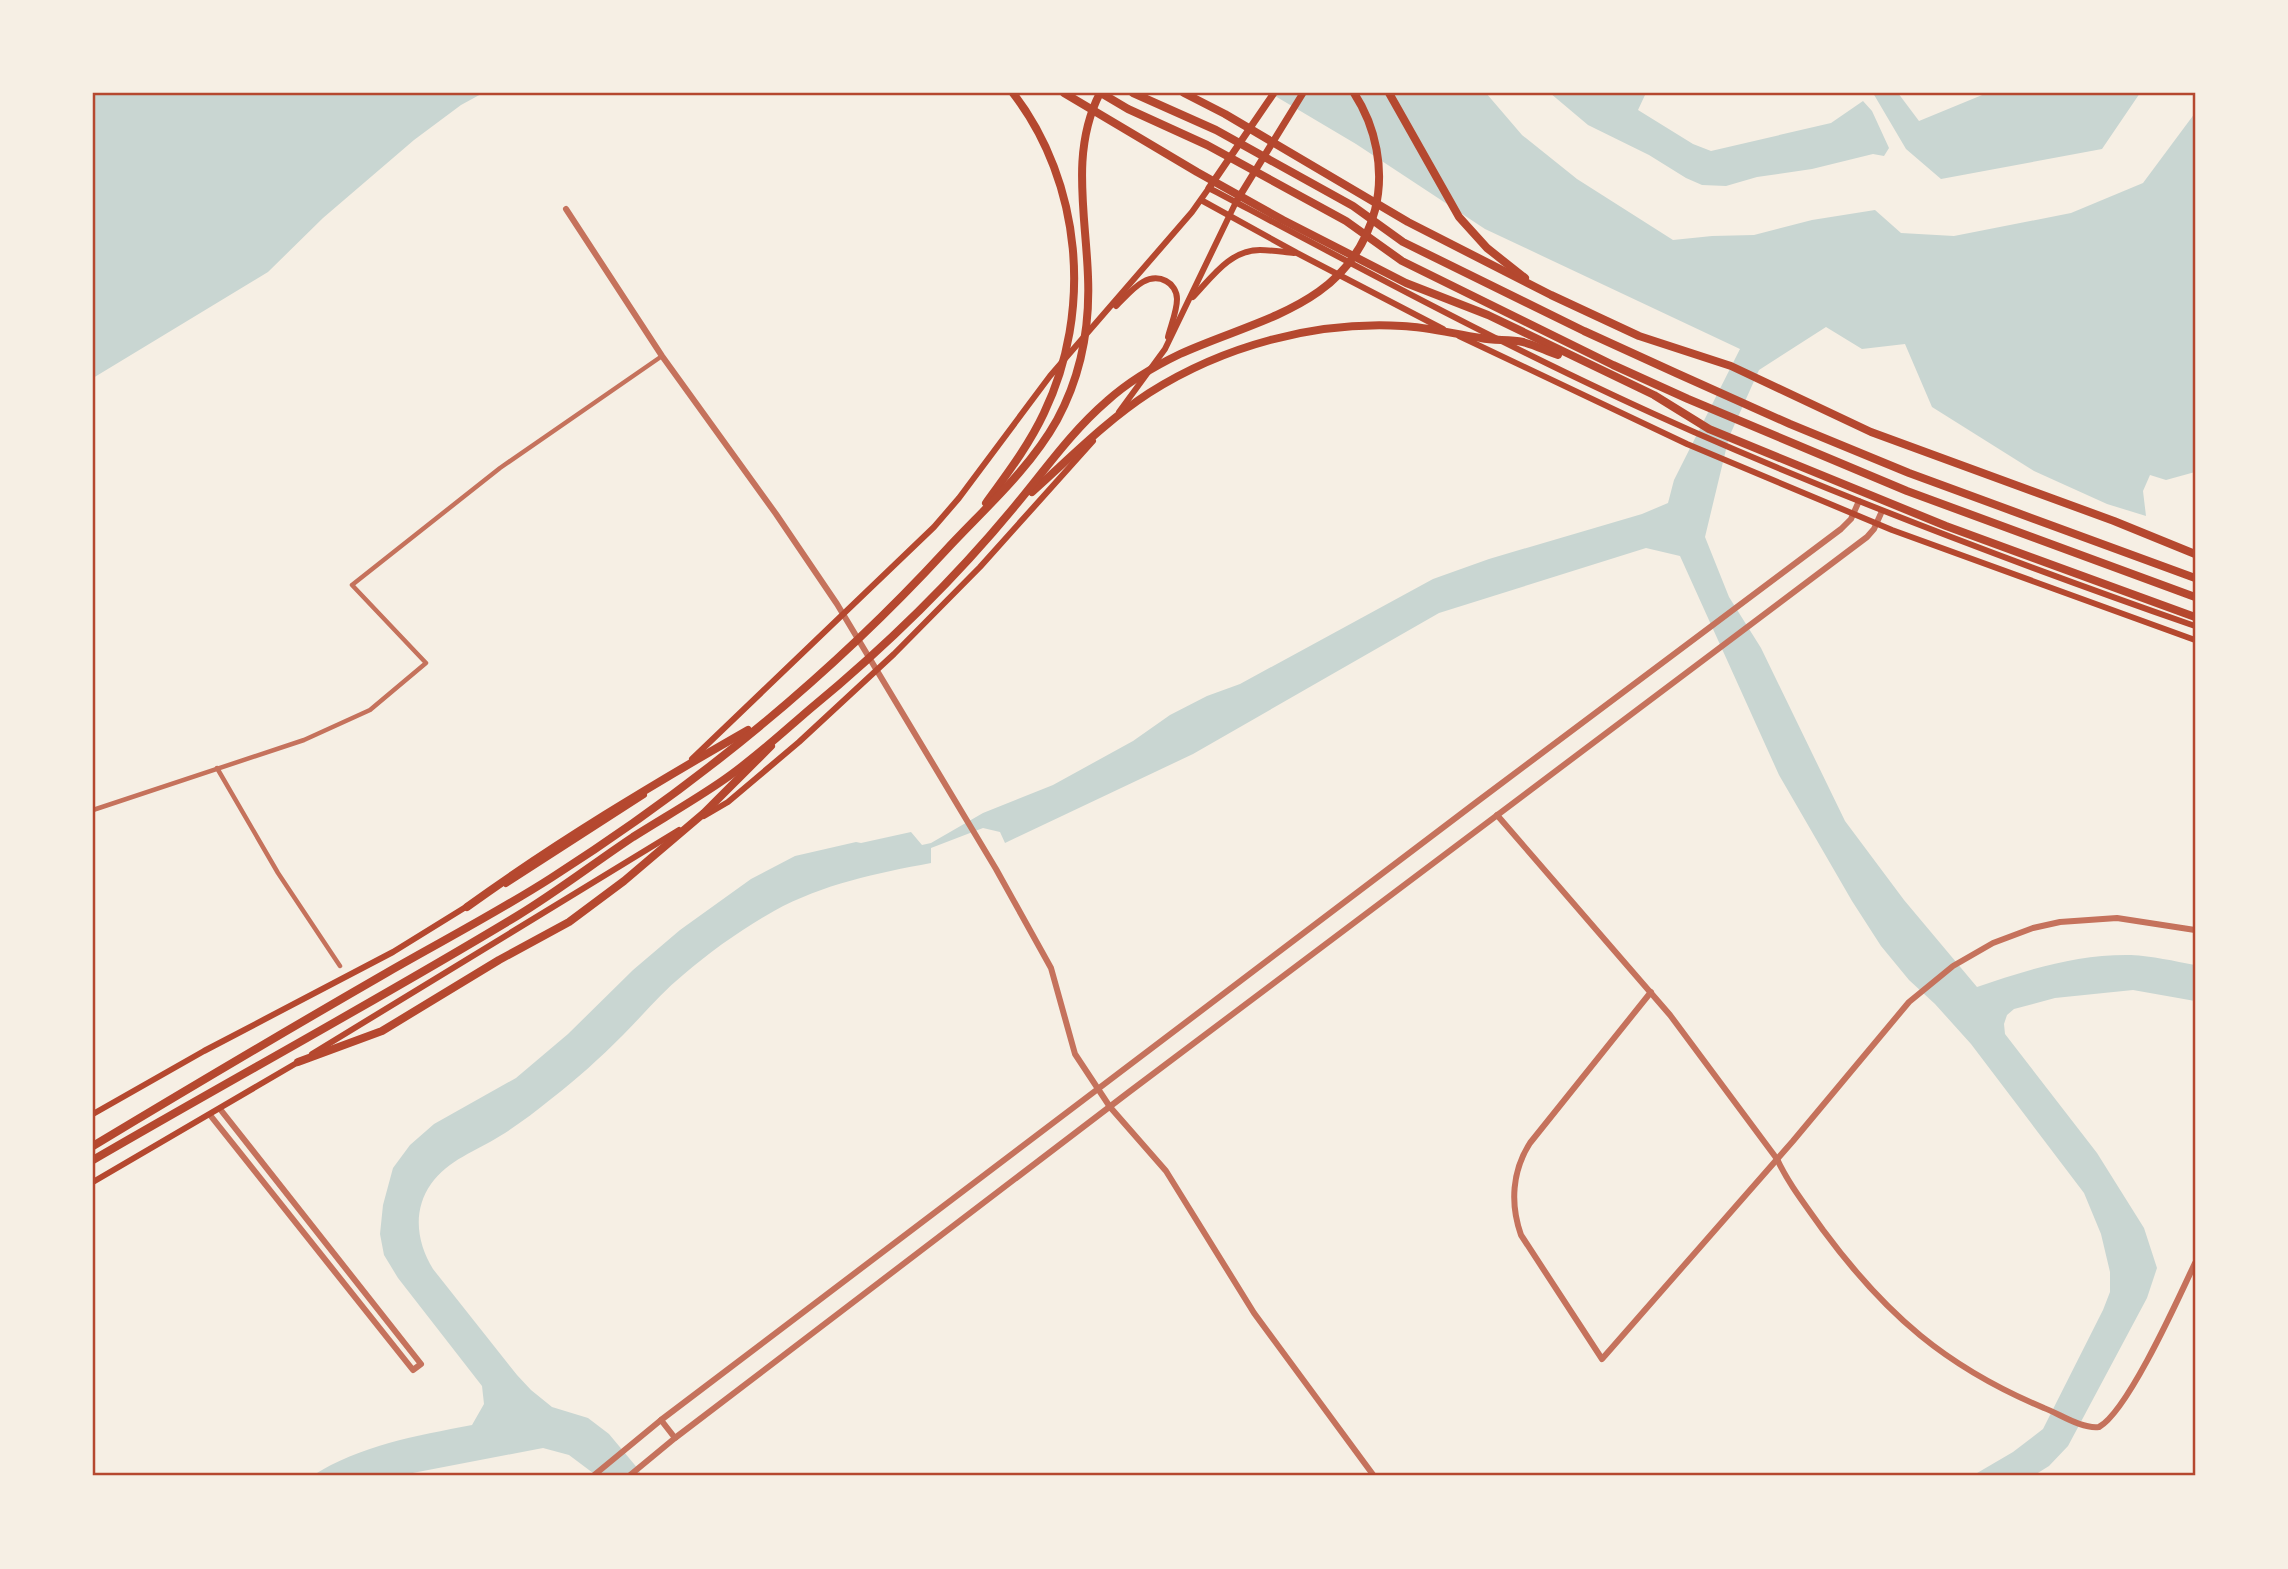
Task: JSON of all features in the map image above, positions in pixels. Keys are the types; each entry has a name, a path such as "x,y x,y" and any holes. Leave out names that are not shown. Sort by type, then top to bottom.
{"highway":[{"path":"955,541 985,504 1034,433 1054,389 1071,323 1075,263 1063,195 1040,135 1013,93"},
{"path":"1064,93 1197,173 1283,220 1406,283 1488,315 1654,395 1709,429 1946,526 2195,617"},
{"path":"93,1146 253,1050 550,879 729,751 832,663 914,585 1030,458 1056,421 1073,383 1088,323 1082,154 1088,126 1100,93 1128,109 1207,145 1346,221 1402,261 1626,370 1907,491 2195,597"},
{"path":"1133,93 1216,130 1353,206 1404,242 1584,331 1790,424 1909,473 2195,578"},
{"path":"1185,93 1408,222 1551,295 1639,336 1731,366 1871,432 2102,516 2195,554"},
{"path":"1014,508 1070,437 1125,386 1181,354 1272,318 1304,302 1338,277 1350,263 1359,250 1371,221 1379,186 1377,153 1372,130 1354,93"},
{"path":"1389,93 1449,202 1472,233 1508,265 1551,295"},
{"path":"93,1160 519,915 725,779 894,635 1014,508 1102,428 1147,394 1173,379 1220,356 1278,338 1344,327 1402,326 1483,339 1522,342 1592,367"},
{"path":"467,907 527,864 666,776 766,720"},
{"path":"298,1062 382,1031 499,960 569,922 624,881 704,813 763,756 783,732"}],"main road":[{"path":"93,1182 220,1110 727,802 799,742 876,672 958,590 1125,405 1165,349 1228,216 1303,93"},
{"path":"93,1114 393,952 538,865 698,755 894,568 950,509 1050,376 1201,200 1273,94"},
{"path":"1209,188 1525,352 1692,431 1882,511 2195,626"},
{"path":"1201,200 1404,310 1687,444 1876,524 2195,640"},
{"path":"1189,301 1223,265 1241,254 1260,250 1297,253"},
{"path":"1096,324 1147,279 1162,279 1173,287 1177,299 1165,349"}],"street":[{"path":"566,209 662,356 776,514 843,615 965,817 1051,968 1074,1054 1110,1107 1166,1171 1254,1313 1374,1476"},
{"path":"93,810 304,740 370,710 426,663 352,585 500,468 662,356"},
{"path":"593,1476 661,1420 1098,1088 1846,525 1859,501"},
{"path":"629,1476 675,1438 1110,1107 1867,537 1882,511"},
{"path":"217,768 278,873 340,966"},
{"path":"1497,815 1651,992 1777,1159 1787,1181 1846,1261 1894,1315 1930,1345 1972,1373 2084,1425 2093,1428 2103,1425 2121,1403 2142,1369 2195,1263"},
{"path":"1651,992 1530,1143 1522,1158 1515,1184 1515,1212 1521,1235 1602,1359 1921,991 1967,957 2020,932 2074,920 2131,919 2195,930"},
{"path":"210,1115 413,1370 421,1364 220,1110"},
{"path":"661,1420 675,1438"}],"shaded area":[{"path":"93,93 483,93 461,105 414,140 323,218 268,272 93,378"},
{"path":"1270,93 1486,93 1522,135 1577,179 1673,240 1754,235 1812,220 1875,210 1901,233 1954,236 2071,213 2143,183 2195,113 2195,472 2166,480 2150,475 2143,491 2146,516 2107,504 2034,471 1932,407 1905,344 1862,349 1826,327 1759,370 1729,437 1705,537 1729,597 1761,648 1845,821 1904,900 1977,987 2033,969 2091,957 2139,956 2195,965 2195,1001 2133,990 2055,998 2014,1009 2007,1015 2004,1024 2005,1034 2097,1153 2144,1228 2157,1268 2147,1298 2068,1446 2049,1466 2033,1476 1972,1476 2013,1452 2043,1429 2103,1310 2110,1292 2110,1272 2101,1234 2084,1193 1971,1044 1909,980 1881,946 1779,775 1680,556 1646,548 1439,613 1193,754 1005,843 1000,832 983,828 931,848 931,863 871,875 812,894 774,911 727,941 675,982 606,1052 533,1114 446,1168 425,1194 419,1216 420,1238 433,1269 517,1375 552,1407 588,1418 609,1434 641,1476 597,1476 569,1455 543,1448 397,1476 312,1476 369,1449 472,1425 484,1404 482,1386 398,1278 384,1255 380,1234 383,1205 393,1168 410,1145 434,1124 516,1078 568,1034 633,970 680,930 751,879 795,856 856,842 911,832 922,845 931,843 983,813 1053,785 1133,741 1170,715 1207,696 1240,684 1433,579 1489,559 1642,514 1668,503 1674,480 1740,349 1485,229 1356,144"},
{"path":"1550,93 1659,93 1645,95 1638,110 1693,144 1711,151 1831,123 1863,101 1872,111 1889,148 1884,156 1873,154 1812,169 1757,177 1726,186 1702,185 1588,125"},
{"path":"1873,93 1898,93 1919,121 1987,93 2140,93 2102,149 1941,179 1906,149"}]}
